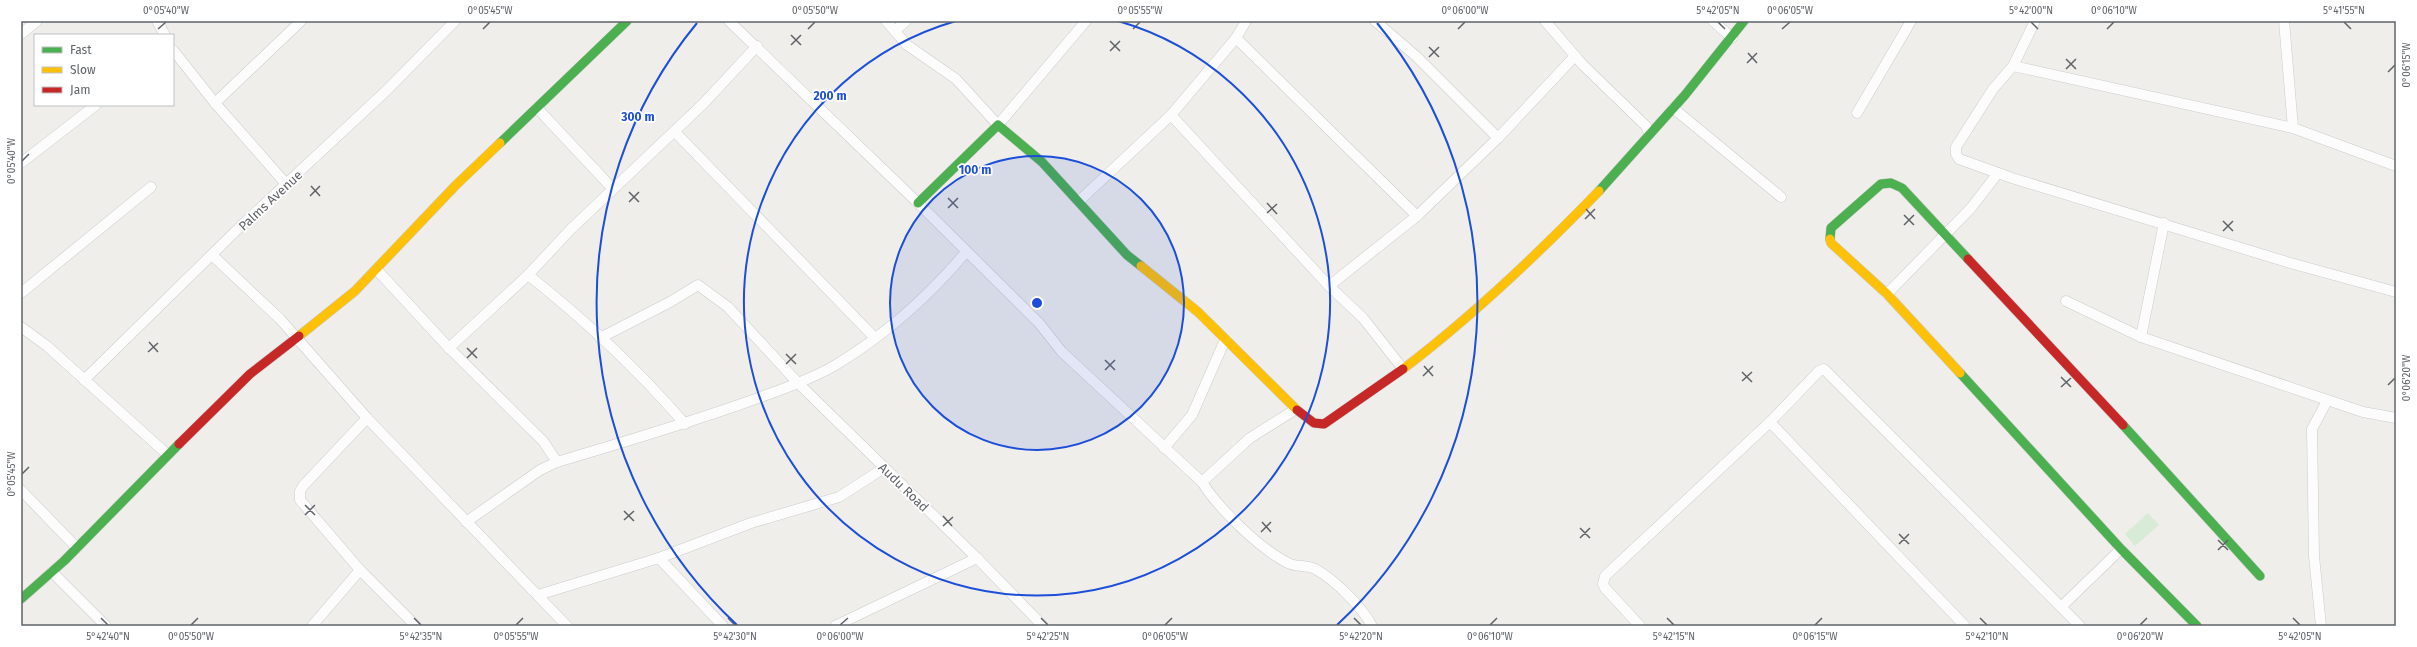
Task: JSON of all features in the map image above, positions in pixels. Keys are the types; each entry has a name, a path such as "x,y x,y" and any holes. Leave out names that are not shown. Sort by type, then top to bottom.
{"street":[{"path":"21,34 37,21"},
{"path":"157,21 164,34"},
{"path":"215,103 301,21"},
{"name":"Palms Avenue","path":"84,380 212,254 387,90 455,21"},
{"path":"21,599 77,548 250,374 355,291 377,270 433,208 627,21"},
{"path":"729,21 918,203 1039,323 1062,352 1202,482 1213,500 1267,549 1289,564 1305,565 1317,570 1362,611 1372,626"},
{"path":"886,21 913,50 956,79 998,125 1042,162 1127,255 1198,312 1296,409 1314,423 1324,424 1403,369 1455,329 1539,253 1619,171 1649,133 1673,108 1732,38 1744,21"},
{"path":"894,31 906,21"},
{"path":"918,203 998,125 1086,21"},
{"path":"1079,201 1171,115 1236,38 1246,21"},
{"path":"1375,21 1416,56 1498,138"},
{"path":"1545,21 1575,56 1646,126 1649,133"},
{"path":"1712,21 1732,38"},
{"path":"1857,113 1911,21"},
{"path":"2035,21 2013,66 1993,90 1956,147 1956,154 1959,159 1998,173 2287,262 2396,292"},
{"path":"2284,21 2293,128"},
{"path":"1236,38 1417,216"},
{"path":"449,348 528,275 612,189 703,104 756,46"},
{"path":"174,51 215,103 287,185"},
{"path":"1329,286 1417,216 1498,138 1575,56"},
{"path":"2013,66 2293,128 2396,166"},
{"path":"21,163 95,106"},
{"path":"537,108 612,189"},
{"path":"1673,108 1781,197"},
{"path":"1171,115 1329,286 1363,318 1403,369"},
{"path":"674,131 874,338"},
{"path":"1887,294 1971,208 1998,173"},
{"path":"2197,626 2121,549 1887,294 1832,243 1829,236 1831,228 1882,184 1891,183 1902,188 2028,326 2180,485 2260,576"},
{"path":"21,293 151,187"},
{"path":"2141,337 2164,224"},
{"path":"466,522 540,470 557,462 685,424 798,383 834,366 874,338 927,296 966,252"},
{"path":"212,254 297,338 367,418 567,626"},
{"path":"377,270 449,348 544,441 557,462"},
{"path":"528,275 569,308 665,401 685,424"},
{"name":"Audu Road","path":"600,338 670,302 698,285 728,307 798,383 977,558 1043,626"},
{"path":"2066,301 2141,337 2327,401 2363,412 2396,418"},
{"path":"21,327 84,380 168,455"},
{"path":"1164,448 1192,415 1225,340"},
{"path":"1640,626 1605,588 1603,584 1605,576 1770,422 1819,370 1824,369 2080,626"},
{"path":"2321,626 2314,556 2312,429 2327,401"},
{"path":"1202,482 1250,438 1296,409"},
{"path":"367,418 303,486 299,496 306,510 360,570 416,626"},
{"path":"1770,422 1965,626"},
{"path":"538,596 659,558 751,523 839,496 884,468"},
{"path":"21,490 77,548"},
{"path":"2061,607 2121,549"},
{"path":"659,558 723,626"},
{"path":"835,626 977,558"},
{"path":"312,626 360,570"},
{"path":"52,572 106,626"}],"green space":[{"path":"2148,513 2159,525 2135,546 2125,534"}],"traffic: fast":[{"path":"500,143 627,21"},
{"path":"1599,191 1685,95 1744,21"},
{"path":"918,203 998,125 1042,162 1127,255 1141,266"},
{"path":"1830,239 1831,228 1881,184 1891,183 1902,188 1968,259"},
{"path":"1960,373 2121,549 2197,626"},
{"path":"2123,425 2260,576"},
{"path":"21,599 64,561 179,444"}],"traffic: slow":[{"path":"299,336 355,291 456,185 500,143"},
{"path":"1403,369 1480,306 1599,191"},
{"path":"1830,239 1831,243 1887,294 1960,373"},
{"path":"1141,266 1198,312 1297,410"}],"traffic: jam":[{"path":"1968,259 2123,425"},
{"path":"179,444 250,374 299,336"},
{"path":"1297,410 1314,423 1324,424 1403,369"}]}
